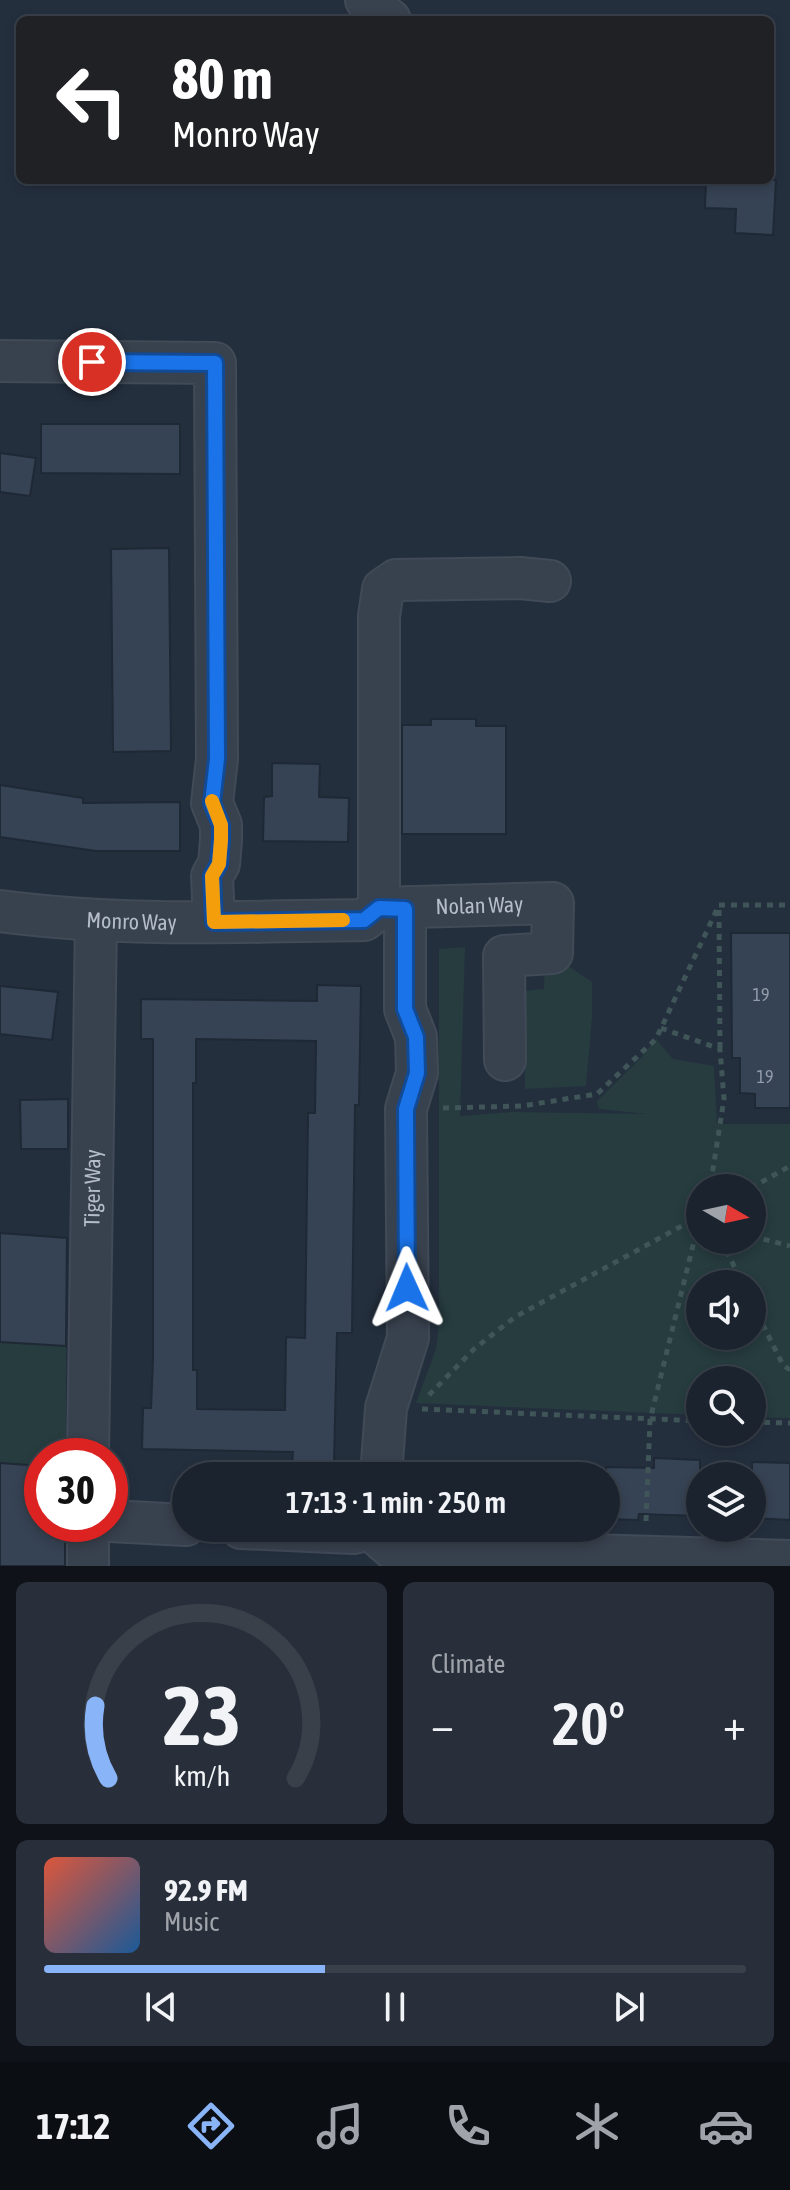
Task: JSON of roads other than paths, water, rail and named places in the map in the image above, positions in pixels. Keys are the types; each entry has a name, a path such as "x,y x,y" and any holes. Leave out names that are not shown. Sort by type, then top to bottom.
{"street":[{"path":"366,0 385,16"},
{"path":"0,361 215,363 217,759 212,803 221,825 221,840 219,864 212,876 214,922"},
{"path":"382,1462 386,1408 408,1338 406,1109 417,1073 416,1037 405,1009 392,908 379,616 383,589 396,580 520,578 550,581"},
{"name":"Nolan Way","path":"392,908 553,903 552,953 504,956 505,1060"},
{"name":"Monro Way","path":"0,911 96,921 214,922 364,920 392,908"},
{"name":"Tiger Way","path":"88,1438 96,921"},
{"path":"128,1522 172,1524"},
{"path":"88,1542 88,1566"},
{"path":"385,1542 393,1549 790,1561"}]}
